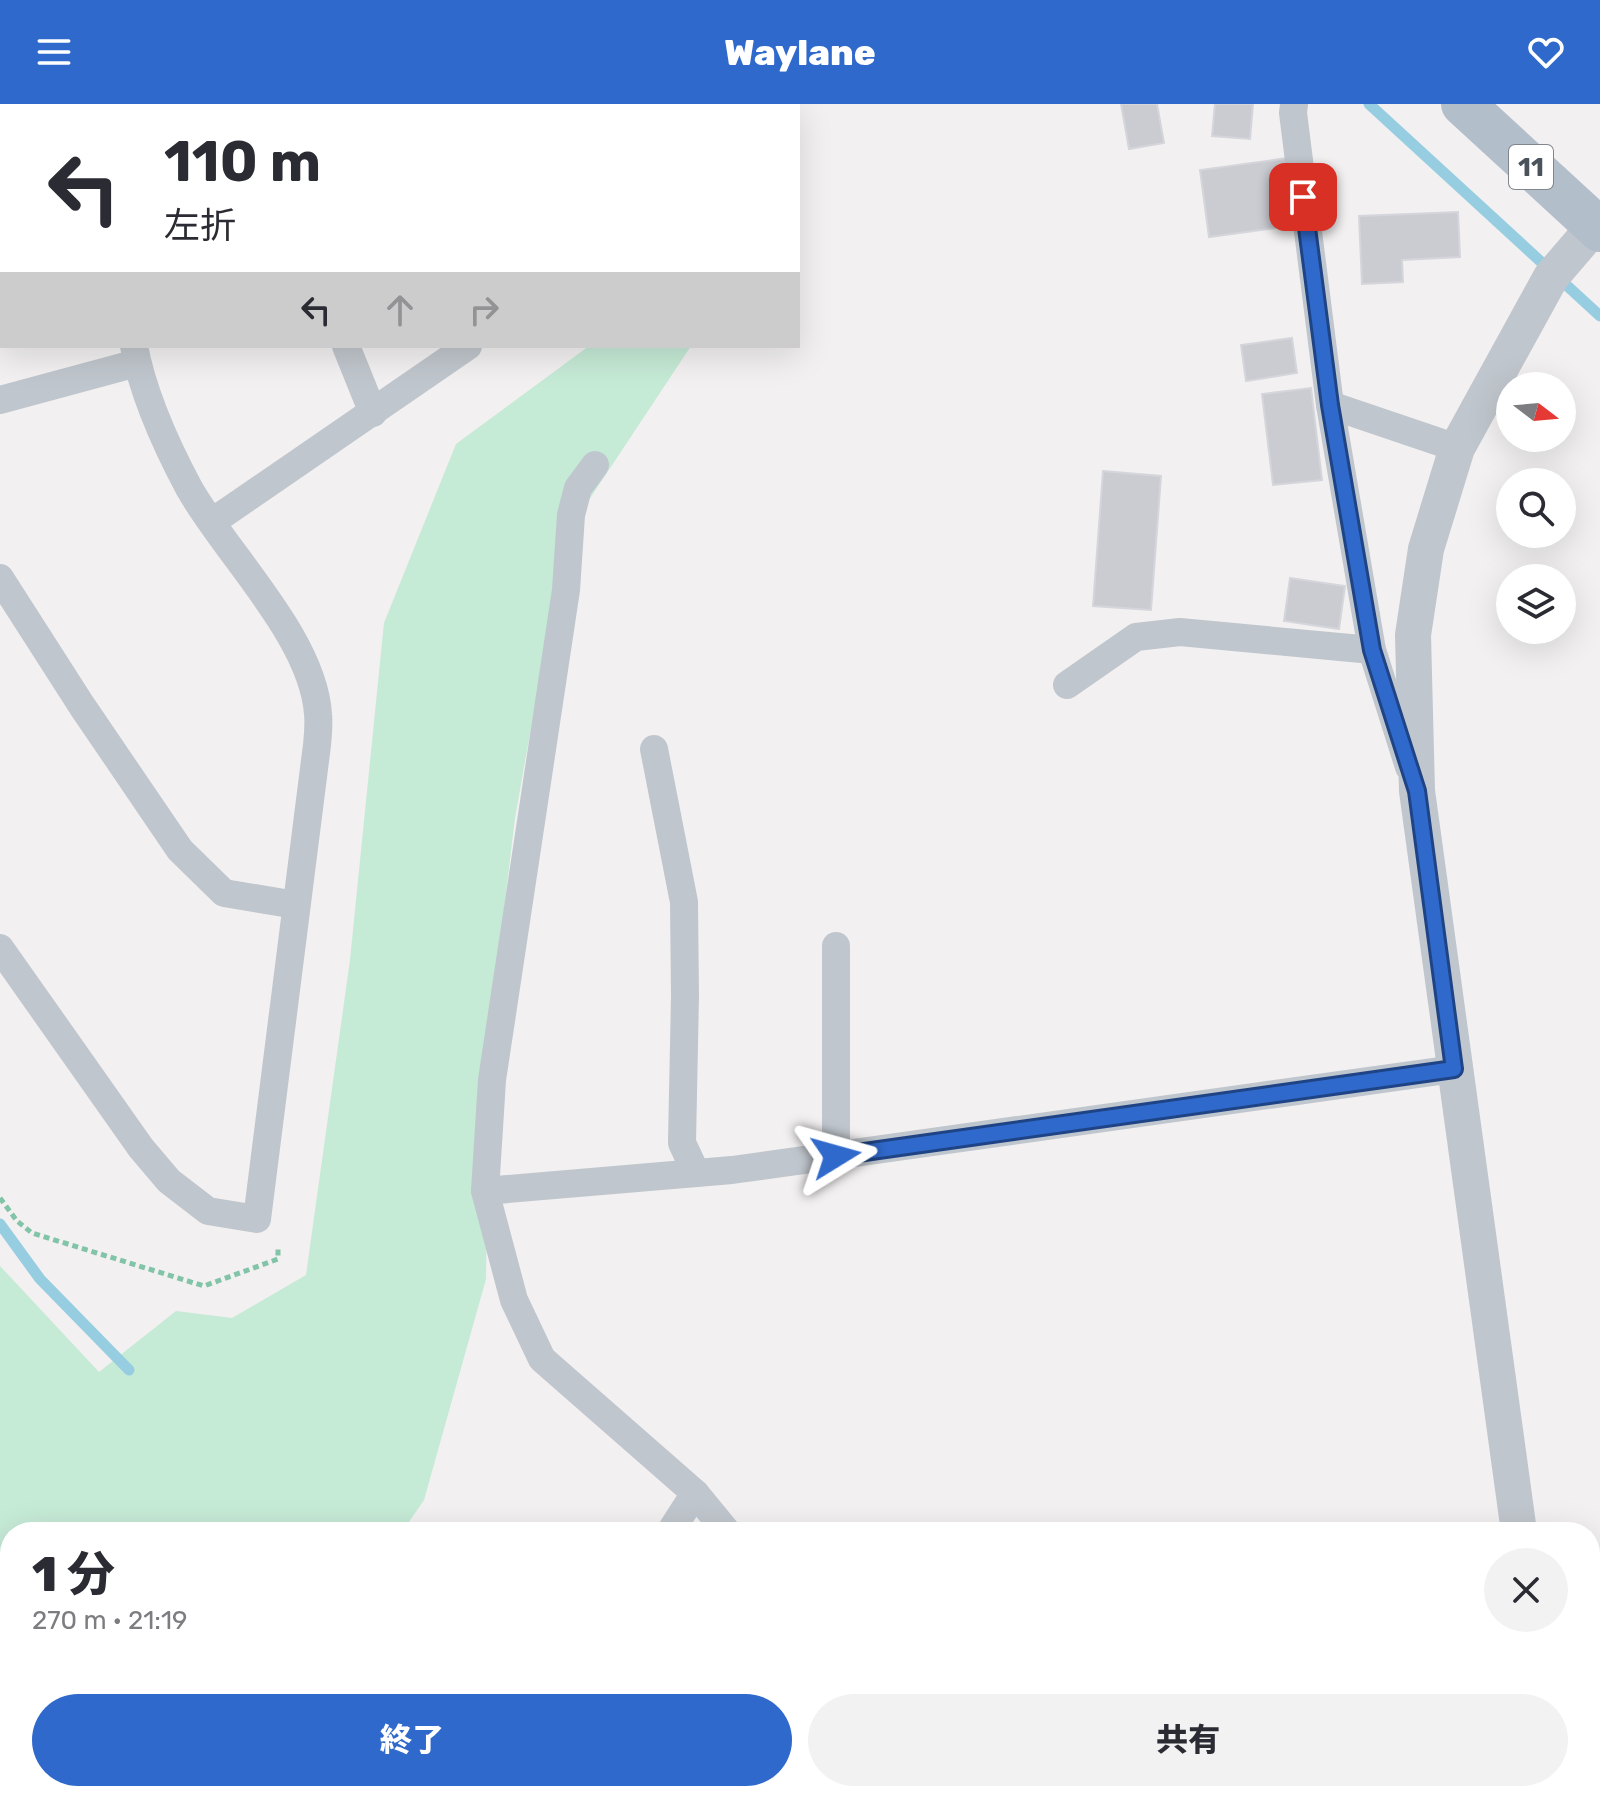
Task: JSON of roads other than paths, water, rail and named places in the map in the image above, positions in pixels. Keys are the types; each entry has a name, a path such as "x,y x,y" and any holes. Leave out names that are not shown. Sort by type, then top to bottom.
{"main road":[{"name":"11","path":"1463,104 1598,225"}],"street":[{"path":"1294,104 1330,405 1372,650 1417,791"},
{"path":"1518,1522 1417,791 1413,635 1426,549 1457,448 1551,277 1598,225"},
{"path":"347,348 373,413"},
{"path":"212,522 465,348"},
{"path":"0,400 136,354 159,424 189,488 281,621 314,689 318,714 317,745 257,1219 208,1211 169,1181 141,1148 0,948"},
{"path":"1330,405 1457,448"},
{"path":"595,465 578,488 571,515 566,590 492,1080 485,1191 514,1300 542,1359 695,1493 719,1522"},
{"path":"0,578 180,850 224,893 296,905"},
{"path":"1067,685 1136,637 1180,632 1372,650"},
{"path":"654,749 684,902 682,1143 696,1173"},
{"path":"836,946 836,1156"},
{"path":"485,1191 696,1173 836,1156 1454,1069"},
{"path":"676,1522 695,1493"}],"waterway":[{"path":"1369,104 1600,316"},
{"path":"0,1224 40,1279 129,1370"}]}
